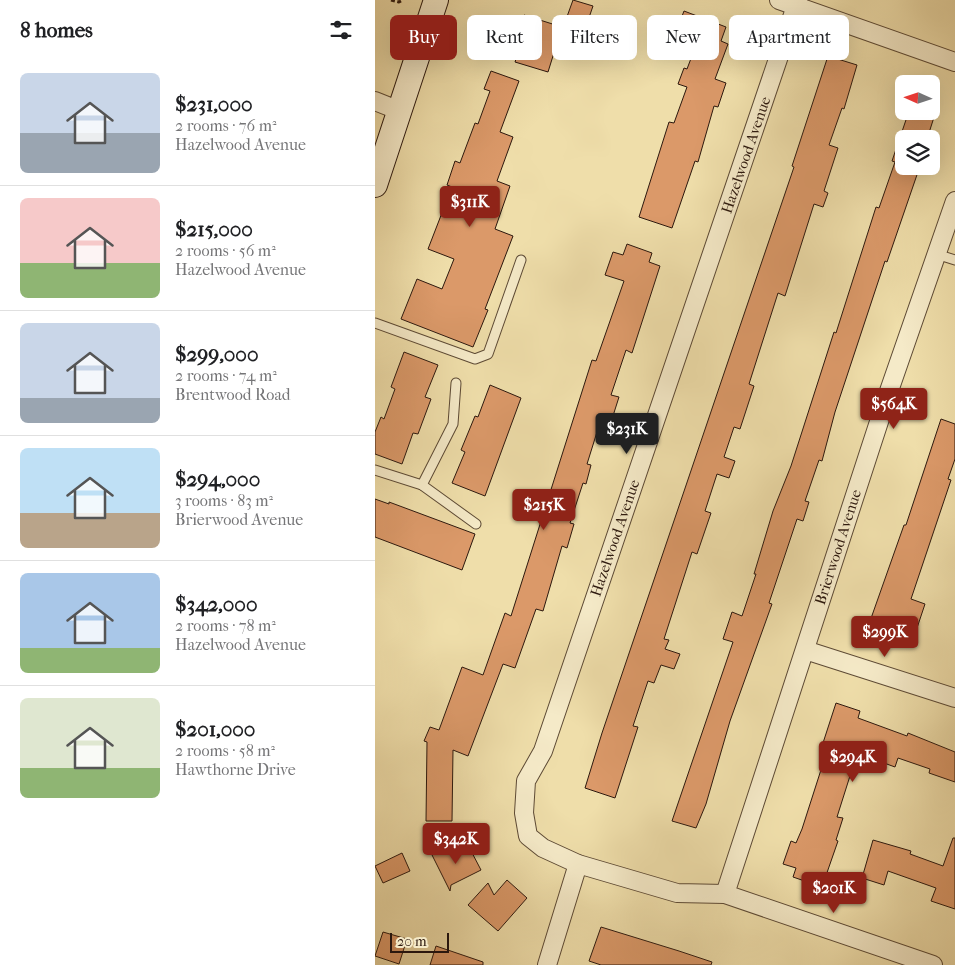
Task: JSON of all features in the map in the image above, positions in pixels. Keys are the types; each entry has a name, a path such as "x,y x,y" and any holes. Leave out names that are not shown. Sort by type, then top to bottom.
{"main road":[{"path":"375,185 436,0"}],"street":[{"path":"779,0 797,3 955,62"},
{"name":"Hazelwood Avenue","path":"578,864 543,848 528,836 524,813 526,781 543,751 797,3"},
{"path":"375,101 400,111"},
{"name":"Brierwood Avenue","path":"725,894 955,201"},
{"path":"805,650 955,698"},
{"path":"547,965 578,864 677,893 725,894 933,965"}],"lane":[{"path":"936,254 955,260"},
{"path":"375,323 475,359 487,354 521,260"},
{"path":"422,484 453,424 456,383"},
{"path":"375,470 422,484 476,524"}],"path":[{"path":"391,0 399,2 403,0"}],"building":[{"path":"573,0 593,6 590,15 568,15"},
{"path":"684,11 694,15 682,15"},
{"path":"542,21 552,24 552,59 548,72 515,62 516,60 542,60"},
{"path":"719,24 726,27 721,41 728,44 715,79 726,83 718,107 714,106 698,162 695,161 672,228 639,217 669,122 674,123 687,87 678,84 684,68 687,69 690,60 719,60"},
{"path":"827,60 841,60 857,65 844,109 842,108 829,145 838,148 824,191 828,193 823,207 814,204 785,296 778,293 749,384 754,386 740,429 734,427 724,457 735,461 729,478 717,474 705,511 711,513 697,554 692,552 664,639 669,640 665,649 680,654 674,669 661,665 654,683 648,681 633,726 638,727 615,798 585,788 794,167 792,166"},
{"path":"491,71 519,81 500,132 513,137 497,181 510,186 495,229 513,236 485,309 488,310 473,347 401,319 417,279 442,289 454,259 428,249 452,187 447,185 455,161 460,163 475,123 478,124 490,91 484,89"},
{"path":"906,120 933,120 930,130 903,130"},
{"path":"895,162 895,175 917,175 887,262 885,261 835,412 822,461 819,460 805,501 809,502 803,521 797,519 769,603 772,604 730,721 706,804 696,828 672,821 733,642 723,639 732,612 742,616 756,574 754,574 773,511 791,466 876,207 879,208"},
{"path":"627,244 652,253 649,262 660,266 632,353 626,350 611,395 619,397 612,419 602,416 587,464 591,465 586,484 583,483 570,523 574,524 567,548 562,546 543,611 536,609 515,668 503,664 468,756 453,750 452,821 426,821 427,742 424,741 430,727 439,730 462,667 483,675 505,613 511,616 592,360 596,361 624,281 605,275 613,252 623,255"},
{"path":"404,352 438,365 425,397 431,399 418,434 413,433 402,464 375,454 375,432 381,417 384,419 395,389 391,387"},
{"path":"490,385 521,398 485,496 452,483 465,452 461,450 475,416 478,417"},
{"path":"941,419 955,424 955,459 948,479 951,480 911,599 925,604 916,631 892,622 889,631 869,624 904,525 906,525"},
{"path":"375,499 389,504 389,502 475,534 462,570 375,537"},
{"path":"836,703 860,711 858,718 907,736 908,733 955,752 955,782 929,773 930,769 898,758 895,767 862,755 861,759 856,757 837,817 843,818 836,840 838,841 822,887 793,877 796,868 783,864 791,841 796,843 802,829 828,748 822,746"},
{"path":"953,838 955,838 955,909 931,901 936,888 888,871 884,885 862,878 873,840 911,851 910,854 943,866"},
{"path":"451,845 451,856 469,847 481,870 451,885 450,891 432,855"},
{"path":"402,853 410,871 383,883 375,866"},
{"path":"507,880 527,898 498,931 468,905 488,883 494,895"},
{"path":"601,927 712,962 711,965 601,965 589,961"},
{"path":"383,932 407,939 399,964 375,956"},
{"path":"436,946 483,962 483,965 430,965"}]}
